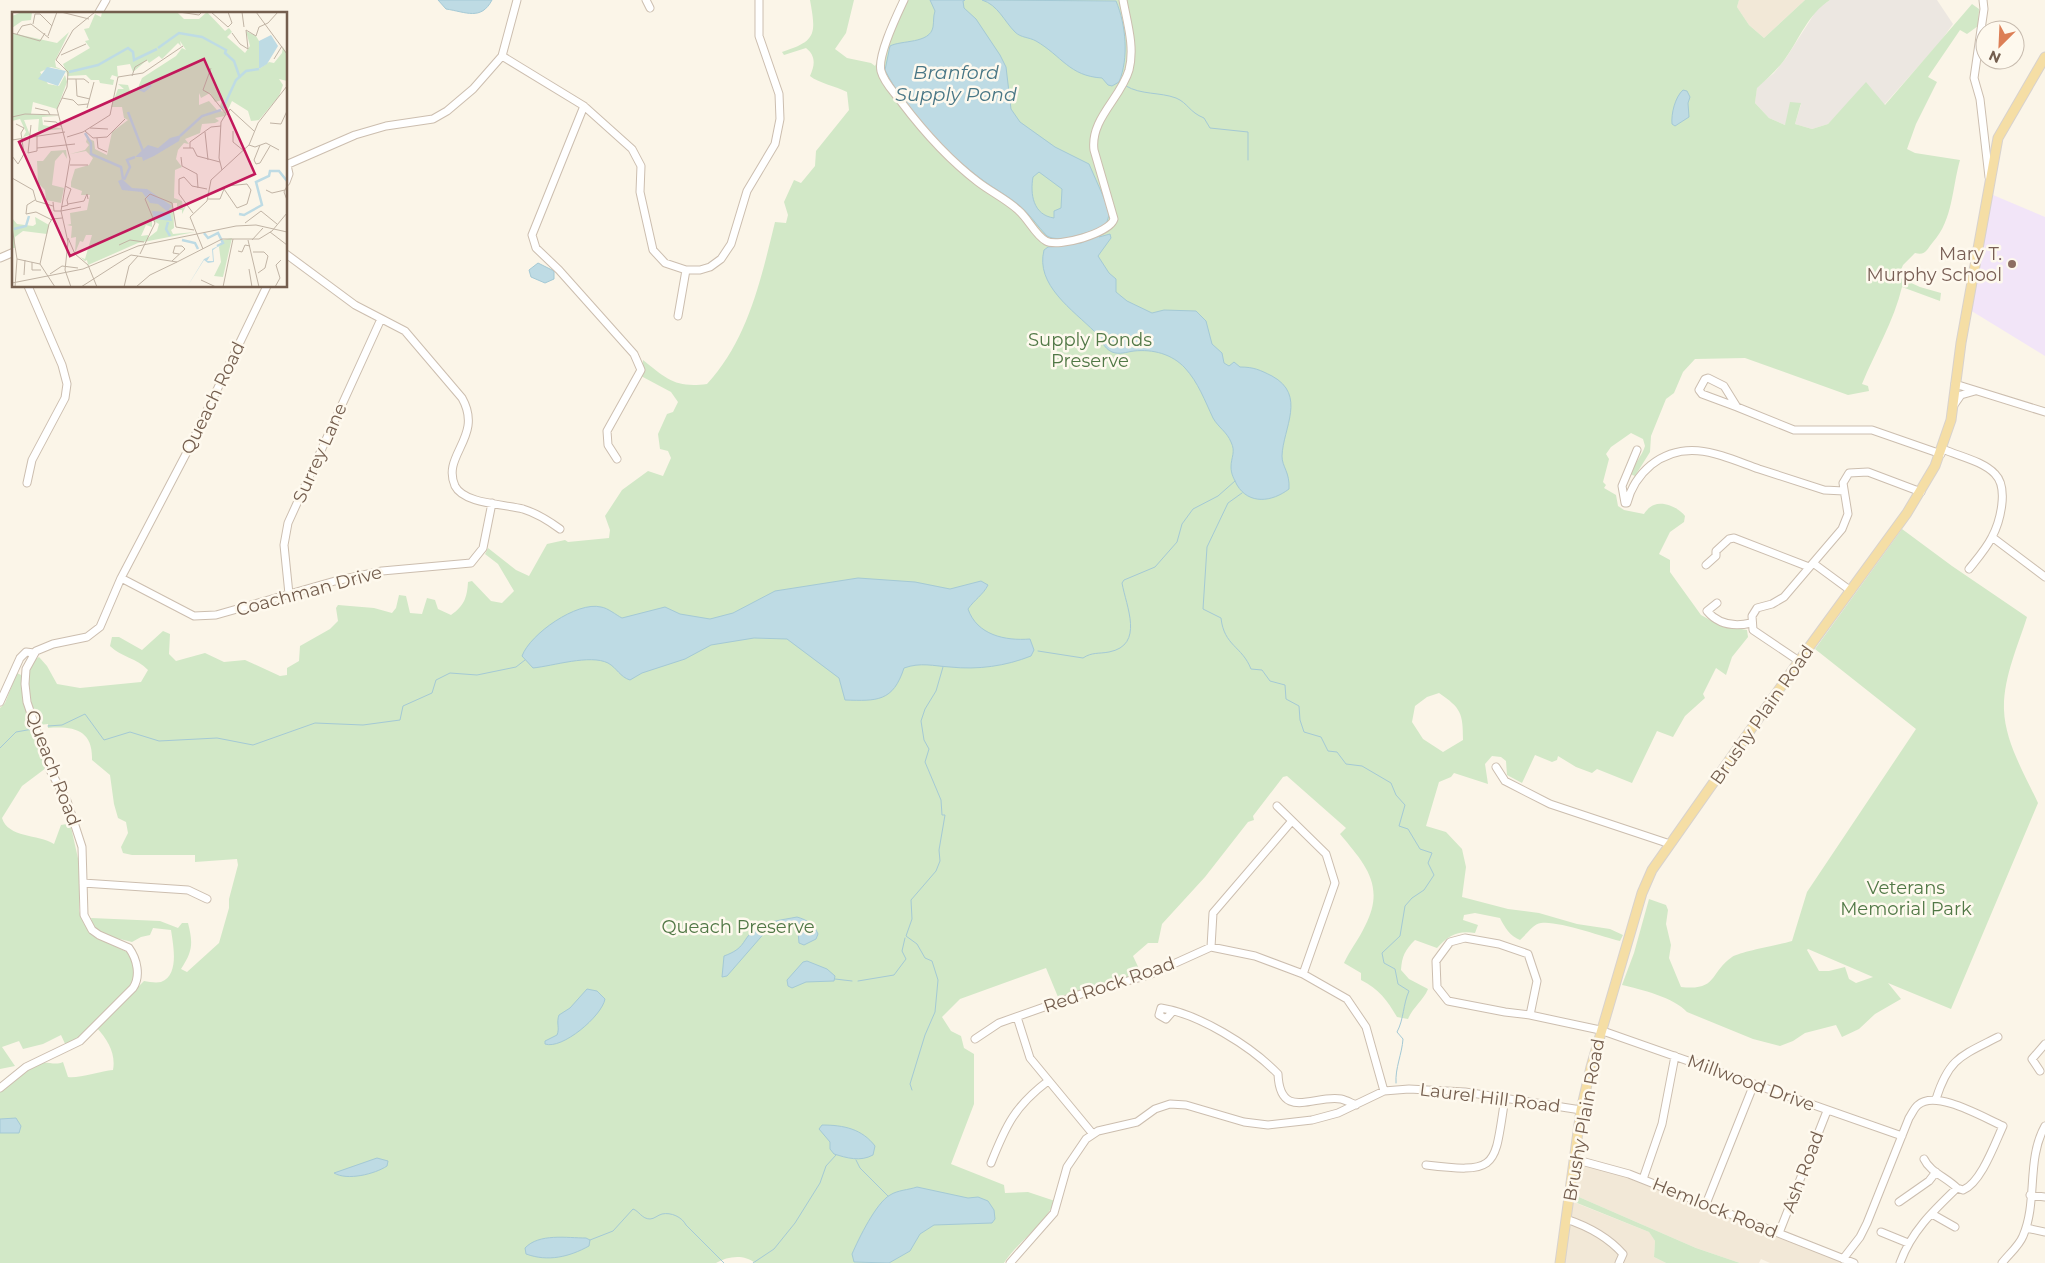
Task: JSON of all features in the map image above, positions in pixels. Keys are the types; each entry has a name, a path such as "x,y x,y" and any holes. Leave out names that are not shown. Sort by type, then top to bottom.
{"main road":[{"name":"Brushy Plain Road","path":"1560,1263 1581,1110 1600,1030 1642,892 1652,870 1670,844 1921,492 1942,451 1950,429 1955,384 1998,138 2045,57"}],"street":[{"path":"99,12 106,0"},
{"path":"288,164 355,134 386,126 433,119 447,111 502,56 517,0"},
{"path":"646,0 650,8"},
{"path":"502,56 584,106 632,149 641,166 640,192 653,250 665,263 686,270 710,267 721,260 731,244 747,191 775,144 780,119 779,94 760,36 759,0"},
{"path":"904,0 882,55 880,70 885,80 921,128 966,172 1021,212 1045,241 1061,242 1096,233 1111,226 1114,219 1093,140 1098,124 1118,95 1130,65 1129,33 1123,0"},
{"path":"1983,0 1984,8 1974,78 1980,98 1990,180"},
{"path":"584,106 532,235 536,248 559,270 634,354 642,370 607,431 608,445 617,459"},
{"path":"0,258 12,253"},
{"path":"288,256 340,295 395,325 414,339 462,398 467,407 470,424 452,467 454,482 461,494 492,503 524,509 560,529"},
{"path":"678,316 686,270"},
{"path":"27,483 32,460 65,398 67,384 62,365 29,288"},
{"name":"Queach Road","path":"0,1088 26,1067 83,1039 133,988 137,980 136,965 129,948 98,935 88,924 82,907 82,847 67,801 50,770 27,702 25,676 28,664 34,653 53,644 81,640 93,634 103,622 121,578 187,452 266,288"},
{"name":"Surrey Lane","path":"290,594 284,545 288,523 381,319"},
{"path":"1737,407 1724,386 1705,379 1700,390 1702,394 1794,430 1872,430 1883,432 1942,451 1985,467 1995,473 2001,482 2003,495 1992,537 1969,569"},
{"path":"1955,384 2045,412"},
{"path":"1952,408 1960,395 1978,391"},
{"path":"1637,450 1622,486 1625,503 1627,503 1635,483 1646,470 1670,453 1687,450 1710,452 1824,490 1844,491"},
{"path":"1799,661 1753,630 1751,623 1757,608 1772,604 1784,597 1846,522 1848,514 1844,491 1845,478 1849,473 1859,471 1879,475 1921,492"},
{"name":"Coachman Drive","path":"121,578 194,616 216,615 382,571 471,563 483,548 492,503"},
{"path":"1992,537 2045,577"},
{"path":"1706,565 1716,556 1716,551 1729,538 1734,538 1811,565 1851,591"},
{"path":"1717,603 1707,611 1713,618 1735,625 1751,623"},
{"path":"0,702 20,658 26,652 34,653"},
{"path":"1496,767 1505,781 1550,804 1670,844"},
{"path":"1276,806 1326,854 1335,883 1304,974"},
{"path":"1291,822 1213,913 1211,947 1255,956 1304,974 1347,1000 1366,1027 1384,1092"},
{"path":"83,883 188,890 207,899"},
{"name":"Millwood Drive","path":"1530,1015 1531,999 1537,981 1528,954 1499,944 1464,938 1450,942 1436,961 1437,987 1448,1001 1530,1015 1600,1030 1902,1136"},
{"name":"Red Rock Road","path":"975,1039 999,1023 1084,993 1149,974 1211,947"},
{"path":"1173,1011 1206,1024 1263,1058 1278,1074 1278,1085 1283,1096 1295,1102 1309,1103 1341,1099 1356,1105"},
{"path":"1010,1263 1054,1213 1067,1167 1078,1148 1092,1134 1030,1058 1017,1017"},
{"path":"1936,1099 1945,1073 1952,1064 1998,1037"},
{"path":"2040,1071 2032,1059 2045,1044"},
{"path":"1643,1179 1662,1124 1675,1056"},
{"path":"991,1163 1006,1125 1028,1096 1048,1081"},
{"path":"1706,1204 1754,1084"},
{"name":"Laurel Hill Road","path":"1092,1134 1137,1122 1155,1109 1170,1104 1186,1105 1244,1122 1268,1125 1312,1120 1356,1105 1384,1092 1409,1088 1438,1089 1581,1110"},
{"path":"1426,1165 1466,1170 1484,1165 1497,1150 1505,1098"},
{"path":"1843,1259 1860,1237 1867,1224 1909,1118 1917,1106 1924,1101 1936,1099 2003,1126 1985,1164 1968,1188 1963,1190 1957,1188 1928,1167 1924,1159"},
{"name":"Ash Road","path":"1779,1233 1827,1111"},
{"path":"2002,1263 2017,1247 2026,1228 2037,1147 2045,1126"},
{"name":"Hemlock Road","path":"1574,1160 1615,1169 1643,1179 1854,1263"},
{"path":"1899,1202 1930,1181 1936,1172"},
{"path":"1900,1263 1915,1231 1957,1188"},
{"path":"2030,1195 2045,1197"},
{"path":"1932,1214 1955,1226"},
{"path":"1566,1219 1593,1230 1617,1248 1623,1254 1619,1263"},
{"path":"2026,1228 2045,1232"},
{"path":"1881,1232 1908,1243"}],"shaded area":[{"path":"1739,0 1805,0 1764,38 1749,25 1737,7"},
{"path":"1830,0 1937,0 1953,24 1940,42 1884,105 1844,107 1828,124 1812,129 1795,124 1801,104 1785,125 1769,118 1755,103 1757,87 1774,73 1786,58 1818,8"},
{"name":"Mary T. Murphy School","path":"1993,195 2045,217 2045,356 1970,310"},
{"path":"1584,1165 1624,1175 1844,1263 1770,1263 1761,1259 1759,1263 1740,1263 1696,1248 1572,1194 1576,1172"},
{"path":"1571,1201 1649,1232 1655,1241 1654,1257 1666,1263 1563,1263"}],"green space":[{"path":"810,0 854,0 846,33 835,49 847,58 871,63 875,66 908,0 1739,0 1737,7 1749,25 1764,38 1805,0 1830,0 1810,19 1782,63 1757,88 1755,103 1769,118 1785,125 1790,102 1801,103 1795,124 1812,129 1828,124 1866,82 1885,105 1972,4 1979,9 1978,20 1975,20 1975,28 1967,34 1960,30 1928,77 1937,82 1916,124 1907,149 1915,153 1960,160 1945,224 1926,251 1922,254 1915,253 1903,265 1898,277 1920,287 1941,293 1940,301 1902,287 1899,300 1862,384 1868,386 1869,391 1848,395 1745,358 1695,359 1683,372 1674,393 1666,399 1651,436 1650,452 1635,476 1630,474 1644,450 1643,439 1631,433 1611,447 1606,454 1609,459 1603,482 1606,485 1604,488 1616,495 1618,506 1624,510 1644,514 1653,506 1662,504 1675,508 1685,516 1684,522 1670,532 1659,554 1670,560 1670,572 1701,615 1719,625 1747,630 1748,637 1732,657 1726,675 1716,668 1703,694 1705,698 1685,716 1673,737 1657,731 1632,783 1597,769 1592,773 1576,767 1558,756 1557,760 1552,762 1535,755 1522,783 1507,775 1506,761 1501,757 1492,756 1485,764 1488,784 1454,773 1451,777 1439,782 1426,826 1446,832 1462,849 1466,867 1462,897 1508,909 1539,913 1577,924 1610,929 1623,935 1620,941 1568,926 1548,923 1535,925 1520,940 1508,931 1500,918 1475,913 1464,915 1463,920 1478,925 1475,933 1464,932 1454,934 1437,948 1415,940 1406,950 1401,970 1409,979 1428,989 1408,1019 1397,1017 1382,996 1373,987 1361,980 1361,973 1344,963 1363,931 1371,912 1373,887 1370,876 1357,855 1340,834 1346,828 1287,776 1283,777 1253,816 1254,820 1248,822 1205,877 1162,924 1158,943 1148,943 1133,956 1141,973 1058,997 1046,968 960,999 942,1017 951,1031 961,1036 964,1048 974,1054 974,1104 951,1164 1004,1185 1005,1193 1028,1192 1055,1201 1038,1226 1004,1263 755,1263 746,1258 736,1257 716,1263 0,1263 0,1092 28,1067 39,1063 57,1064 63,1062 68,1077 113,1070 112,1053 105,1037 97,1028 144,981 161,982 171,973 173,966 174,951 171,930 153,928 150,935 132,942 101,932 93,924 91,918 160,921 178,928 182,923 188,923 191,947 181,969 187,972 219,943 238,865 237,859 195,862 195,855 132,855 123,853 121,847 128,833 126,822 118,818 110,775 92,760 89,742 80,732 66,728 48,728 48,724 39,725 29,689 30,670 33,662 39,657 47,666 57,684 80,688 141,682 148,670 114,650 110,646 112,637 119,637 142,650 163,631 170,634 169,654 176,661 205,653 224,662 245,660 280,676 287,675 287,668 299,661 300,646 330,629 338,621 336,608 338,605 374,608 392,613 396,608 399,595 406,596 410,613 422,614 427,598 435,600 438,609 451,615 462,605 466,597 468,582 472,581 491,601 502,603 514,591 498,564 485,554 488,548 516,570 529,576 547,544 565,540 568,542 609,538 610,530 605,516 622,490 648,471 663,476 671,458 668,451 660,449 658,434 667,414 673,412 678,402 671,392 641,376 643,360 672,381 687,385 707,384 721,367 743,328 758,287 775,222 786,223 788,215 784,202 794,180 801,183 815,166 816,151 849,110 847,92 810,76 814,61 812,54 806,48 784,55 782,52 808,40 813,28","holes":["1439,693 1452,703 1461,717 1463,740 1443,752 1423,739 1412,722 1415,706 1427,697"]},
{"name":"Veterans Memorial Park","path":"1902,529 2027,617 2008,674 2004,710 2005,722 2012,746 2038,803 1951,1009 1888,983 1901,999 1875,1014 1859,1029 1842,1037 1836,1025 1805,1033 1793,1041 1780,1046 1753,1039 1687,1012 1674,1002 1657,995 1622,985 1634,953 1649,899 1666,905 1668,910 1666,924 1671,945 1669,958 1681,987 1693,988 1707,983 1732,957 1752,950 1792,941 1807,892 1916,729 1815,649","holes":["1808,949 1873,977 1856,983 1849,979 1845,967 1829,971 1819,971"]},
{"path":"17,673 21,675 23,700 46,768 22,786 2,818 10,829 54,844 61,825 67,824 71,827 79,863 79,911 84,924 93,936 127,952 132,962 134,975 128,989 83,1036 66,1046 61,1035 43,1044 23,1049 19,1041 2,1047 15,1066 0,1069 0,708 5,703"},
{"path":"1572,1194 1696,1248 1740,1263 1666,1263 1654,1257 1655,1241 1649,1232 1572,1201"}],"water":[{"path":"438,0 492,0 483,11 472,14 446,9"},
{"name":"Branford Supply Pond","path":"930,0 965,0 963,1 964,8 976,19 1006,67 1011,109 1020,122 1055,147 1089,164 1107,205 1109,215 1106,225 1096,231 1099,237 1110,234 1111,238 1098,256 1109,273 1116,279 1116,292 1127,301 1152,313 1164,310 1196,311 1206,321 1212,344 1222,353 1224,363 1229,366 1234,362 1240,367 1257,369 1283,384 1291,402 1282,456 1289,489 1268,499 1254,498 1242,491 1237,485 1232,472 1233,452 1231,442 1213,418 1190,373 1174,359 1155,352 1112,352 1106,348 1095,332 1067,306 1050,286 1043,263 1044,250 1048,247 1081,243 1095,237 1093,231 1058,239 1047,236 1019,205 984,181 942,145 904,102 885,70 890,46 927,36 933,27 935,11","holes":["1039,172 1062,189 1061,208 1054,211 1054,218 1041,213 1034,203 1033,177"]},
{"name":"Branford Supply Pond","path":"982,0 1116,1 1122,20 1125,42 1124,63 1119,82 1112,86 1108,85 1102,78 1073,69 1036,41 1017,34 997,9"},
{"path":"1683,90 1687,91 1690,97 1688,103 1689,117 1675,126 1672,124 1672,115 1676,101"},
{"path":"538,263 554,271 554,279 545,283 531,277 529,270"},
{"path":"858,578 915,582 950,589 981,581 988,585 968,609 972,618 978,625 993,634 1011,639 1030,639 1034,650 1031,656 992,666 960,668 910,666 904,668 900,679 889,693 882,697 866,700 845,700 839,678 787,639 754,638 711,645 685,659 642,673 630,680 608,663 600,661 571,661 533,668 522,656 534,638 544,629 568,614 591,606 609,610 622,618 665,607 680,614 710,619 733,613 775,591"},
{"path":"797,917 812,925 818,934 816,939 804,945 799,943 798,932 792,926 767,930 727,976 722,977 724,956 740,947 754,930 769,923"},
{"path":"807,961 827,969 835,976 834,981 806,982 792,988 788,986 787,980 803,962"},
{"path":"587,989 597,991 605,999 597,1014 571,1037 561,1042 545,1044 545,1041 557,1035 559,1015 570,1008"},
{"path":"16,1118 21,1126 19,1133 0,1133 0,1119"},
{"path":"822,1125 845,1127 858,1132 875,1146 873,1155 858,1159 834,1154 830,1149 830,1142 819,1129"},
{"path":"377,1158 388,1161 387,1166 361,1176 346,1176 334,1173"},
{"path":"917,1187 968,1198 978,1197 988,1201 994,1210 995,1219 992,1223 934,1225 920,1234 910,1251 889,1263 854,1262 852,1254 879,1205 893,1193"},
{"path":"545,1238 586,1238 590,1240 589,1246 574,1253 550,1258 526,1254 525,1248 531,1243"}],"waterway":[{"path":"1126,86 1138,91 1176,98 1204,118 1210,128 1248,132 1248,160"},
{"path":"1038,651 1083,658 1092,654 1109,652 1120,648 1127,642 1130,624 1122,583 1124,580 1155,567 1177,542 1182,524 1193,509 1218,496 1235,481"},
{"path":"1242,493 1228,503 1207,547 1203,609 1221,618 1226,635 1243,655 1251,669 1262,670 1270,681 1285,685 1286,699 1299,706 1300,720 1304,732 1321,737 1328,751 1337,752 1346,764 1362,766 1391,783 1396,795 1405,805 1399,826 1408,829 1420,849 1432,853 1428,863 1434,875 1424,890 1412,898 1405,906 1400,936 1382,953 1384,963 1395,969 1398,984 1409,991 1397,1032 1403,1039 1396,1083"},
{"path":"48,726 62,725 85,714 104,740 130,732 159,741 217,738 253,745 315,723 363,725 400,720 403,706 432,693 436,680 450,673 477,675 516,667 525,660"},
{"path":"912,1090 910,1084 925,1035 935,1012 938,980 932,961 925,958 917,944 906,936 912,919 911,900 936,871 940,861 939,850 945,815 942,815 941,800 925,762 929,749 924,740 921,721 925,709 936,691 943,667"},
{"path":"0,748 16,732 33,729"},
{"path":"858,981 894,975 906,959 902,951 905,938"},
{"path":"835,979 852,981"},
{"path":"753,1263 774,1249 795,1223 820,1183 826,1166 836,1155"},
{"path":"856,1160 860,1168 888,1196"},
{"path":"590,1240 613,1231 633,1209 647,1219 662,1214 669,1214 682,1220 724,1263"}],"place":[{"name":"Mary T. Murphy School","path":"2012,264"}],"park label":[{"name":"Supply Ponds Preserve","path":"1090,350"},
{"name":"Queach Preserve","path":"738,927"}]}
